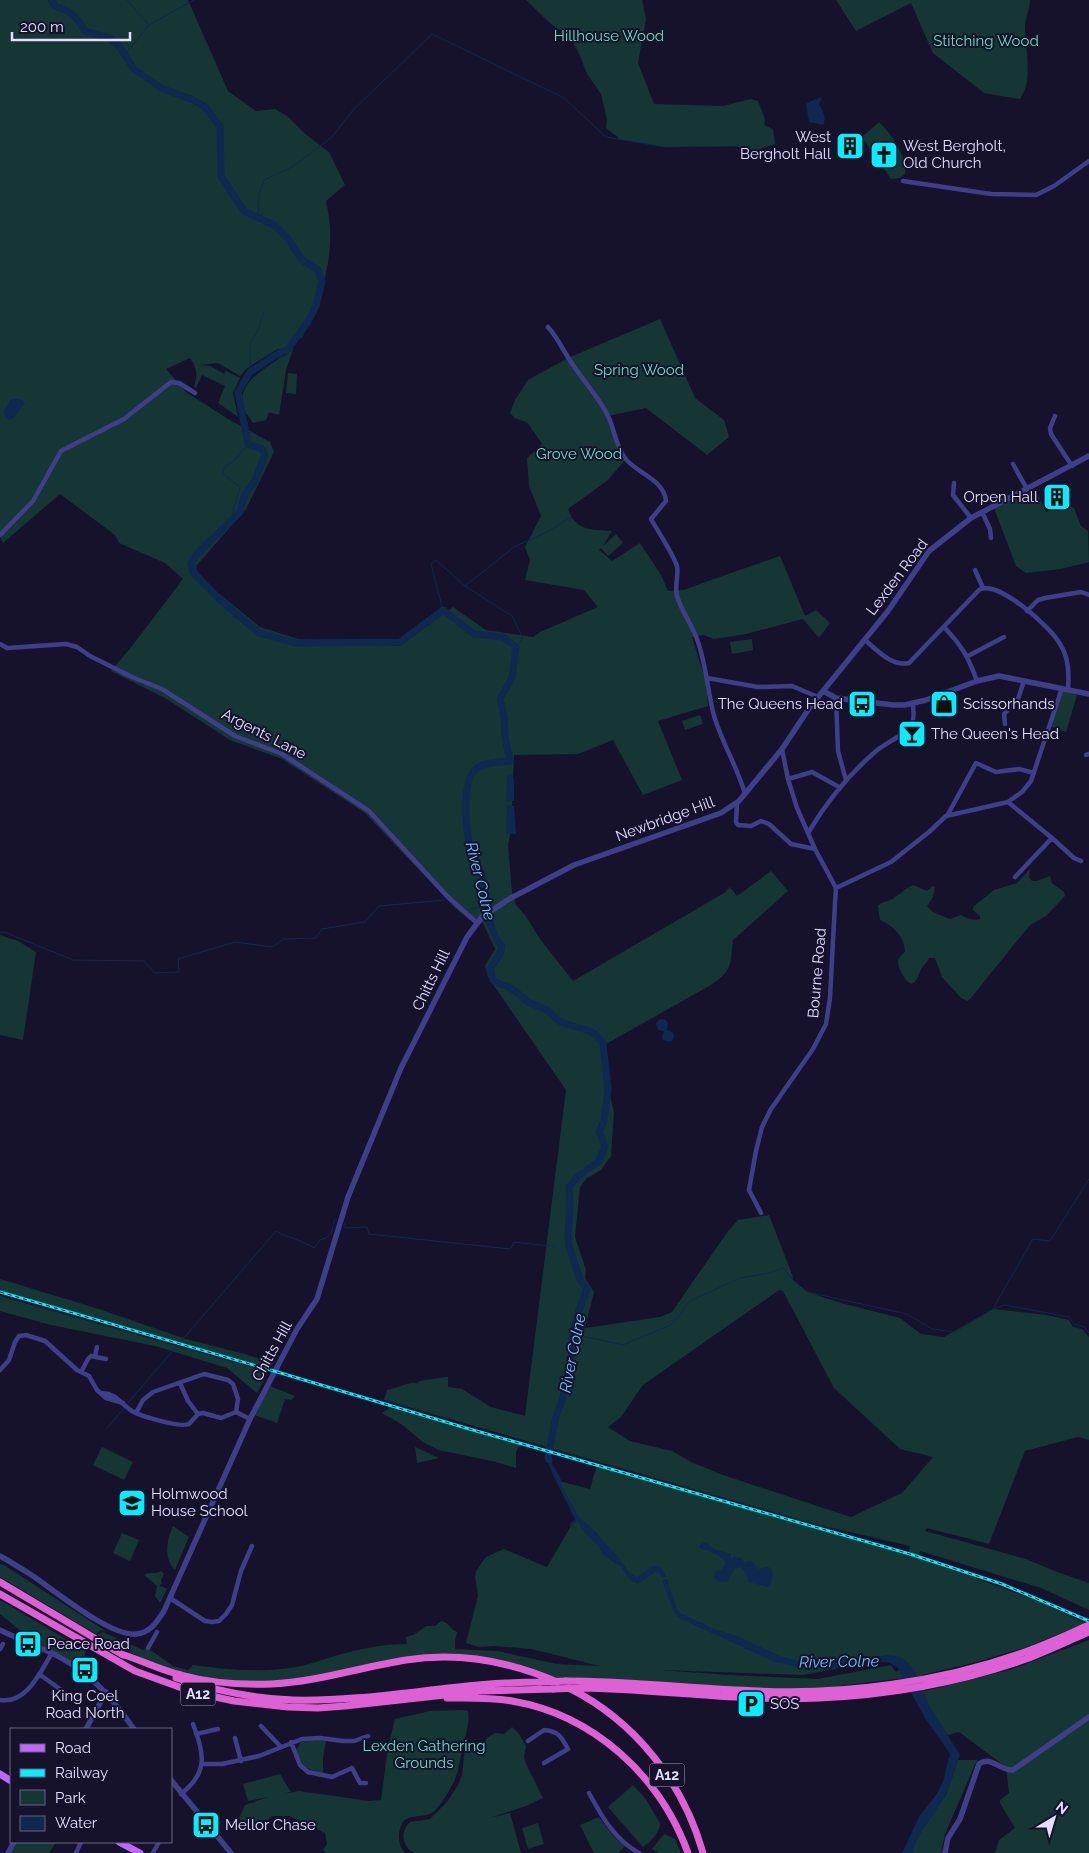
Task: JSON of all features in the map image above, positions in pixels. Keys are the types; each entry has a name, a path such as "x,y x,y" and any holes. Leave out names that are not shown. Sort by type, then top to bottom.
{"highway":[{"name":"A12","path":"0,1582 121,1654 154,1670 197,1685 254,1697 320,1700 471,1685 566,1681 640,1683 759,1691 895,1686"},
{"name":"A12","path":"0,1594 121,1664 152,1678 193,1692 234,1702 288,1708 345,1706 497,1690 552,1688 646,1690 754,1698 818,1698 976,1674 1026,1658 1088,1633"},
{"name":"A12","path":"934,1679 1020,1654 1089,1624"},
{"name":"A12","path":"121,1654 181,1675 218,1682 244,1684 293,1682 405,1660 432,1658 472,1658 499,1662 527,1670 583,1695 632,1732 656,1759 675,1788 688,1812 704,1853"},
{"name":"A12","path":"420,1698 481,1698 513,1701 555,1713 589,1730 615,1748 646,1778 670,1814 688,1853"}],"main road":[{"path":"121,1843 139,1853"}],"street":[{"path":"903,181 991,194 1036,195 1054,186 1089,161"},
{"path":"548,327 556,336 568,358 608,416 616,442 626,459 658,484 665,494 666,501 651,519 677,567 676,594 699,644 708,678 713,712 746,794"},
{"path":"0,535 33,502 61,451 124,419 171,382 178,383 195,393"},
{"path":"1055,416 1048,427 1072,466"},
{"name":"Lexden Road","path":"823,691 888,611 929,551 971,518 1089,456"},
{"path":"1013,464 1027,489"},
{"path":"954,483 953,496 971,518"},
{"path":"982,512 990,529 991,538"},
{"path":"975,570 983,588"},
{"path":"865,640 895,663 904,664 914,659 983,588 988,587 997,590 1028,611 1061,645 1069,671 1065,689 1034,773 1026,788 1008,802 946,816"},
{"path":"1028,611 1038,600 1045,598 1082,592 1089,596"},
{"path":"944,627 968,656 977,681"},
{"path":"968,656 1004,637"},
{"name":"Argents Lane","path":"0,644 6,648 66,644 77,647 90,656 132,677 162,689 235,736 282,754 369,811 448,897 477,923"},
{"path":"823,691 836,698 893,705 913,704 977,681 999,676 1089,694"},
{"path":"708,678 758,687 792,686 818,697"},
{"path":"1005,724 1004,714 1018,699 1024,681"},
{"name":"Newbridge Hill","path":"477,923 482,917 509,899 574,865 721,813 736,804 782,749 823,691"},
{"path":"836,698 838,751 846,780"},
{"path":"807,848 809,834 826,804 839,787 877,750 913,722 913,704"},
{"path":"782,749 788,780 797,808 815,849 836,888 891,862 929,832 946,816 976,763 996,772 1019,769 1034,773"},
{"path":"788,780 812,772 839,787"},
{"path":"1008,802 1074,858 1081,861"},
{"path":"736,804 736,822 738,825 750,826 761,821 769,824 791,844 815,849"},
{"path":"1015,877 1052,838"},
{"path":"1070,864 1074,858"},
{"name":"Bourne Road","path":"761,1213 749,1190 762,1127 778,1096 813,1049 826,1024 830,998 836,888"},
{"name":"Chitts Hill","path":"149,1630 158,1621 170,1598 250,1418 297,1329 316,1298 348,1198 401,1068 467,937 477,923"},
{"path":"0,1370 8,1364 15,1342 23,1334 45,1341 81,1372 89,1376 97,1390 106,1398 125,1405 136,1413 185,1426 198,1414 203,1413 221,1418 236,1412 250,1418"},
{"path":"95,1356 97,1347"},
{"path":"81,1372 88,1358 95,1356 106,1359"},
{"path":"136,1413 148,1395 204,1374 228,1380 236,1388 238,1399 236,1412"},
{"path":"180,1383 188,1401 198,1414"},
{"path":"170,1598 205,1621 219,1620 232,1605 241,1571 252,1546"},
{"path":"0,1556 110,1627 132,1634 149,1630 156,1634 148,1648"},
{"path":"0,1630 74,1665 106,1692 133,1728"},
{"path":"0,1649 3,1644"},
{"path":"0,1700 10,1700 26,1692 52,1653"},
{"path":"39,1674 71,1697"},
{"path":"87,1728 106,1692"},
{"path":"945,1853 948,1838 960,1818 979,1764 982,1761 989,1760 1007,1770 1013,1770 1089,1717"},
{"path":"181,1794 195,1782 201,1771 200,1744 193,1724"},
{"path":"261,1726 281,1747"},
{"path":"196,1734 218,1728"},
{"path":"528,1741 544,1730 557,1732 561,1735 568,1748 544,1764"},
{"path":"202,1764 214,1765 240,1761 266,1754 291,1742 311,1738 354,1741 368,1736"},
{"path":"235,1738 240,1761"},
{"path":"291,1742 303,1769 315,1774 332,1777 352,1768 360,1783 366,1783"},
{"path":"172,1781 231,1853"},
{"path":"589,1793 598,1811 613,1832 639,1853"}],"green space":[{"path":"0,0 188,0 228,91 256,111 275,109 287,116 304,133 329,152 345,185 326,201 329,219 329,254 322,288 302,338 293,340 284,348 276,350 247,368 240,376 218,363 199,365 210,366 224,374 226,371 240,378 233,393 238,417 218,403 225,386 202,375 196,388 194,386 196,371 190,358 166,369 186,392 228,419 270,442 274,452 246,509 196,566 197,571 211,587 260,627 298,639 400,646 453,607 486,630 533,637 540,632 598,607 584,590 525,580 530,560 525,547 541,516 529,486 527,458 542,444 528,423 515,418 510,413 515,400 528,380 568,358 660,319 695,398 724,420 729,437 707,455 646,408 608,416 626,459 608,480 568,509 571,516 580,526 612,531 603,546 616,534 623,543 608,556 601,548 599,550 612,561 640,543 661,575 668,591 683,590 780,556 805,616 816,610 830,623 819,638 803,619 746,634 714,639 704,635 692,637 706,682 708,706 658,721 682,780 643,795 613,740 578,754 514,755 511,830 508,845 512,892 516,905 573,981 724,893 730,887 737,896 771,871 788,891 733,940 729,966 727,971 718,980 606,1044 610,1095 614,1112 611,1156 601,1170 587,1178 580,1187 575,1237 586,1270 585,1278 594,1292 585,1328 660,1317 672,1312 728,1231 738,1220 769,1215 793,1277 792,1279 807,1292 900,1318 921,1334 944,1337 993,1309 1047,1315 1069,1320 1073,1327 1082,1329 1089,1337 1089,1440 1078,1437 1025,1451 989,1544 927,1528 925,1531 1026,1559 1089,1583 1089,1610 1041,1588 920,1551 918,1557 1045,1604 1085,1623 1030,1646 973,1663 922,1675 925,1691 1013,1669 1089,1640 1089,1853 995,1853 999,1840 1015,1828 1000,1803 1000,1800 1009,1793 1006,1767 959,1732 948,1735 924,1705 898,1657 803,1675 660,1670 818,1679 891,1665 896,1672 899,1670 903,1678 822,1688 747,1689 648,1681 554,1678 501,1662 423,1657 288,1682 252,1684 187,1674 148,1661 97,1635 103,1632 143,1650 149,1649 173,1666 188,1670 193,1665 271,1670 303,1666 366,1648 407,1644 406,1637 427,1626 435,1626 441,1621 457,1632 455,1649 497,1651 557,1664 599,1666 532,1649 494,1646 479,1647 466,1643 478,1596 476,1571 486,1557 504,1549 547,1567 571,1526 576,1521 559,1481 590,1489 596,1468 594,1465 908,1555 910,1546 815,1524 384,1400 387,1390 420,1381 448,1377 448,1387 462,1389 491,1407 525,1416 566,1090 488,977 485,966 495,949 483,923 470,920 455,908 365,813 282,759 230,740 165,698 111,671 183,579 165,563 119,543 115,535 60,494 3,543 0,536","holes":["779,1290 783,1291 834,1388 900,1449 933,1457 902,1493 851,1517 723,1475 691,1462 672,1451 630,1441 608,1427 621,1417 643,1385"]},
{"name":"Hillhouse Wood","path":"526,0 642,0 646,19 638,63 654,104 723,106 751,99 758,101 765,119 764,125 773,129 775,144 743,155 738,146 664,147 618,139 606,128 607,120 601,94 587,74 570,37 551,24"},
{"name":"Stitching Wood","path":"836,0 1030,0 1025,27 1028,64 1027,83 1020,99 984,93 933,53 911,3 856,31"},
{"path":"879,122 898,146 904,160 905,174 900,178 891,179 862,137"},
{"path":"294,346 286,370 279,415 269,412 266,420 253,423 244,410 242,401 247,385 259,373 286,355"},
{"path":"288,373 297,374 296,394 286,393"},
{"path":"1035,489 1046,512 1054,509 1058,511 1069,506 1074,508 1081,526 1088,531 1089,562 1061,569 1026,573 1016,566 994,508"},
{"path":"752,639 753,650 732,654 730,642"},
{"path":"1062,690 1077,695 1066,732 1051,726"},
{"path":"700,715 703,724 685,730 682,721"},
{"path":"1030,869 1029,877 1032,881 1050,876 1052,883 1064,892 1065,896 1046,916 1030,925 970,999 967,1001 961,998 942,977 935,958 929,958 921,969 918,978 912,984 904,978 898,964 899,958 905,951 903,941 894,928 880,920 878,906 880,904 892,899 913,885 927,891 933,886 935,888 933,897 927,906 933,912 950,919 961,915 970,919 980,919 980,916 973,910 973,907 994,890 1017,883"},
{"path":"0,935 18,941 36,952 23,1040 0,1035"},
{"path":"0,1279 99,1309 186,1339 273,1363 270,1368 0,1291"},
{"path":"0,1296 268,1372 257,1393 227,1368 155,1346 51,1325 0,1311"},
{"path":"270,1386 295,1396 291,1400 285,1399 277,1423 254,1415"},
{"path":"390,1408 522,1445 519,1446 516,1452 516,1468 439,1450 423,1442 401,1424 382,1413"},
{"path":"102,1447 133,1462 124,1480 93,1465"},
{"path":"415,1447 439,1458 417,1463"},
{"path":"173,1526 189,1537 175,1570 169,1560 167,1549"},
{"path":"122,1533 139,1540 130,1561 113,1553"},
{"path":"0,1564 107,1632 101,1630 96,1634 0,1577"},
{"path":"161,1571 164,1574 161,1580 162,1584 159,1585 167,1589 160,1603 155,1596 157,1586 144,1575"},
{"path":"0,1600 86,1651 84,1656 85,1663 88,1670 97,1679 66,1657 32,1640 0,1614"},
{"name":"Lexden Gathering Grounds","path":"430,1711 468,1711 468,1724 455,1780 440,1805 433,1812 411,1817 404,1821 399,1831 399,1839 405,1853 326,1853 323,1850 327,1844 325,1833 289,1816 272,1816 267,1821 263,1820 261,1823 249,1820 247,1824 239,1819 245,1805 268,1797 248,1801 243,1784 280,1774 291,1792 283,1794 299,1791 369,1801 381,1800 388,1747 395,1719"},
{"name":"Lexden Gathering Grounds","path":"512,1727 526,1746 524,1757 526,1764 543,1798 490,1818 510,1813 521,1853 414,1853 410,1850 405,1843 404,1830 410,1822 430,1819 447,1802 462,1775 465,1747 469,1745 470,1748 481,1748 487,1738 495,1733 504,1734"},
{"path":"312,1740 326,1741 323,1773 312,1770 302,1764 296,1750 301,1742"},
{"path":"958,1760 977,1760 945,1834 941,1853 910,1853 923,1824 946,1795"},
{"path":"633,1785 645,1798 660,1823 654,1836 643,1847 608,1807"},
{"path":"599,1817 614,1836 625,1846 618,1853 594,1853 580,1825"},
{"path":"538,1823 544,1844 528,1849 522,1828"},
{"path":"664,1834 675,1839 681,1853 659,1853 652,1849"},
{"path":"14,1843 55,1843 49,1853 8,1853"}],"water":[{"path":"821,97 822,100 819,104 825,117 823,125 809,122 806,104"},
{"path":"11,399 21,399 25,403 13,418 9,420 5,417 4,411"},
{"path":"511,774 514,779 514,801 506,802 507,775"},
{"path":"507,805 514,806 516,834 506,833"},
{"path":"660,1019 666,1020 668,1024 667,1030 673,1033 674,1037 671,1042 663,1040 664,1031 657,1028 656,1023"},
{"path":"546,1452 550,1453 552,1464 560,1477 563,1489 579,1517 597,1533 607,1552 622,1562 629,1572 637,1577 656,1566 663,1570 666,1576 662,1578 659,1573 655,1572 638,1584 630,1580 620,1566 603,1555 593,1535 576,1521 571,1526 569,1525 575,1519 552,1473"},
{"path":"706,1542 714,1549 731,1554 731,1560 734,1557 741,1558 745,1563 751,1561 758,1569 771,1568 773,1575 770,1586 749,1582 746,1572 740,1567 734,1569 728,1581 722,1582 717,1580 714,1577 716,1571 722,1569 726,1564 718,1555 699,1547"},
{"path":"667,1579 680,1613 780,1656 802,1662 861,1660 887,1655 898,1656 914,1669 930,1707 960,1755 945,1796 923,1830 912,1853 902,1853 920,1815 936,1795 943,1782 950,1754 925,1718 897,1667 884,1662 833,1668 795,1668 795,1666 775,1662 677,1617 662,1580"}],"waterway":[{"name":"River Colne","path":"51,0 55,6 73,15 85,31 110,38 119,46 134,69 161,88 204,106 220,126 221,176 244,211 274,225 288,239 302,260 318,270 322,282 316,306 307,323 287,350 250,372 238,392 248,444 262,449 265,454 255,481 245,494 240,512 197,554 191,563 193,572 219,599 259,633 295,643 400,642 443,610 474,634 503,637 516,647 512,678 500,699 510,761 488,764 476,769 471,775 466,795 466,818 470,848 482,876 493,931 502,946 500,954 490,969 493,980 515,991 528,1002 547,1010 557,1020 595,1034 603,1043 608,1089 604,1121 599,1131 605,1147 598,1162 578,1176 569,1187 569,1246 580,1280 587,1289 578,1313 571,1344 572,1360 561,1404 556,1416 549,1460"},
{"path":"127,0 148,24"},
{"path":"124,56 149,25 194,0"},
{"path":"258,218 259,195 264,180 294,166 332,137 353,110 432,34 564,98 606,137 664,147 738,146"},
{"path":"250,372 250,344 258,330 264,311"},
{"path":"230,522 240,487 223,474 223,471 225,466 237,458 248,444"},
{"path":"465,586 514,547 547,532 571,517"},
{"path":"443,610 431,564 436,560 465,586 512,616 523,638 516,647"},
{"path":"0,933 4,932 73,960 144,961 155,973 179,972 178,959 235,942 272,947 284,939 316,938 322,929 365,922 379,906 445,900"},
{"path":"470,909 487,905"},
{"path":"994,1307 1033,1239 1050,1241 1089,1179"},
{"path":"127,1404 276,1231 314,1248 320,1240 326,1238 331,1233 335,1219"},
{"path":"345,1223 345,1228 367,1227 369,1234 510,1249 514,1242 549,1246"},
{"path":"573,1336 623,1345 671,1325 690,1301 740,1278 769,1273 784,1268 792,1279 807,1292 907,1314 932,1329 955,1332 993,1309 1005,1305 1069,1317 1074,1324 1084,1327 1089,1333"},
{"path":"107,1428 125,1407"},
{"name":"River Colne","path":"584,1526 616,1560"}],"railway":[{"path":"0,1292 466,1428 910,1554 1002,1584 1089,1621"}],"place":[{"name":"West Bergholt Hall","path":"850,146"},
{"name":"West Bergholt, Old Church","path":"884,155"},
{"name":"Orpen Hall","path":"1057,497"},
{"name":"The Queens Head","path":"862,704"},
{"name":"Scissorhands","path":"944,704"},
{"name":"The Queen's Head","path":"912,734"},
{"name":"Holmwood House School","path":"132,1503"},
{"name":"Peace Road","path":"28,1644"},
{"name":"King Coel Road North","path":"85,1670"},
{"name":"SOS","path":"751,1704"},
{"name":"Mellor Chase","path":"206,1825"}],"park label":[{"name":"Spring Wood","path":"639,370"},
{"name":"Grove Wood","path":"579,454"}]}
